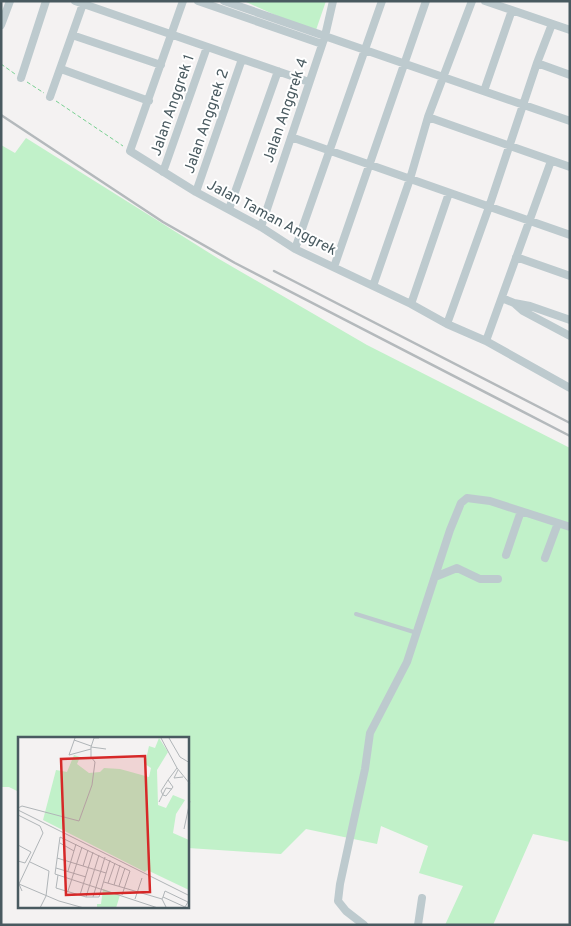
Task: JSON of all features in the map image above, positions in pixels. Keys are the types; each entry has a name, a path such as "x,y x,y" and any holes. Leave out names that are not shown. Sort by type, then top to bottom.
{"street":[{"path":"1,25 10,1"},
{"path":"21,78 46,1"},
{"path":"130,151 183,1"},
{"path":"198,1 324,40 365,50 570,121"},
{"path":"224,1 324,40"},
{"name":"Jalan Anggrek 4","path":"260,227 324,40 334,1"},
{"path":"295,249 382,1"},
{"path":"334,267 426,1"},
{"path":"373,286 410,179 428,117 472,1"},
{"path":"485,1 570,30"},
{"path":"50,97 61,69 81,2 309,82"},
{"path":"484,91 512,10"},
{"path":"447,324 552,24"},
{"path":"72,34 161,65"},
{"name":"Jalan Anggrek 1","path":"163,172 207,47"},
{"name":"Jalan Anggrek 2","path":"196,192 242,59"},
{"path":"537,63 570,75"},
{"path":"61,69 149,101"},
{"path":"229,208 278,71"},
{"path":"428,117 570,167"},
{"path":"291,137 570,235"},
{"name":"Jalan Taman Anggrek","path":"130,151 196,192 229,208 295,249 411,304 447,324 486,341 570,388"},
{"path":"486,341 551,160"},
{"path":"411,304 449,193"},
{"path":"516,257 570,276"},
{"path":"502,298 570,320"},
{"path":"514,303 523,312 570,336"},
{"path":"364,925 341,906 338,901 365,768 370,733 398,680 417,632 450,530 463,501 468,498 476,498 570,527"},
{"path":"506,555 521,511"},
{"path":"545,558 558,523"},
{"path":"435,576 456,568 480,579 498,579"},
{"path":"418,925 422,898"}],"lane":[{"path":"356,614 417,632"}],"path":[{"path":"50,97 130,151"}],"green space":[{"path":"244,1 326,1 315,33"},
{"path":"26,138 219,259 367,345 570,448 570,842 533,834 493,925 445,925 463,886 419,873 428,846 381,826 377,844 306,829 281,854 189,848 189,737 18,737 18,792 9,787 1,787 1,145 15,153"}],"railway":[{"path":"1,115 163,222 235,263 570,436"},
{"path":"274,271 570,423"}]}
